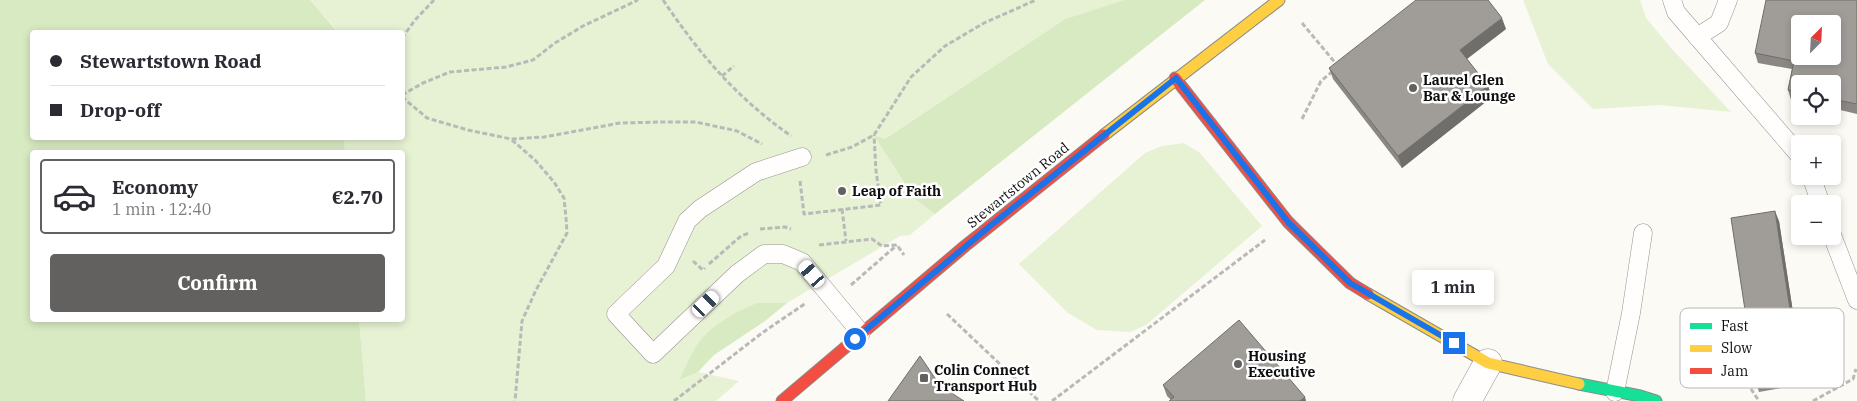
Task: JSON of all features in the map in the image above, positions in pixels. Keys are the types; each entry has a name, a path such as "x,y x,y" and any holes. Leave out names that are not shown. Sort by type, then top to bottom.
{"main road":[{"name":"Stewartstown Road","path":"782,401 990,226 1176,78 1279,0"},
{"path":"1176,78 1288,222 1350,283 1488,363 1625,396 1656,401"}],"street":[{"path":"1467,401 1488,363"}],"lane":[{"path":"1672,0 1676,12 1791,146"},
{"path":"1697,37 1719,23 1728,0"},
{"path":"802,157 756,172 700,209 688,221 666,266 616,314 653,354 737,274 764,254 784,254 802,262 861,333"},
{"path":"1625,396 1631,313 1643,233"},
{"path":"1836,245 1857,300"}],"path":[{"path":"405,34 434,0"},
{"path":"405,94 423,82 450,72 506,67 533,60 556,42 583,26 638,0"},
{"path":"663,0 682,29 722,76 758,110 796,139 802,157 800,187 804,214 842,208 881,205 876,171 874,135"},
{"path":"405,99 428,118 468,130 511,139 544,137 620,123 696,122 737,131 772,148 802,157 830,154 852,147 874,135 911,77 945,46 984,23 1036,0"},
{"path":"1302,23 1338,67 1321,81 1302,120"},
{"path":"722,76 734,66"},
{"path":"511,139 536,160 564,198 567,233 536,290 522,321 515,381 515,401"},
{"path":"842,208 846,241"},
{"path":"1052,401 1288,222"},
{"path":"818,245 824,253"},
{"path":"845,280 850,286 897,245"},
{"path":"674,401 762,333 811,300"},
{"path":"947,314 1039,401"},
{"path":"1844,384 1853,379 1856,369"},
{"path":"1750,388 1759,401"},
{"path":"1813,401 1837,388"}],"green space":[{"path":"0,0 310,0 335,30 30,30 30,140 344,140 345,150 30,150 30,322 359,322 366,401 0,401"},
{"path":"310,0 1124,0 1065,19 885,139 875,135 915,199 935,214 910,235 900,236 787,303 757,303 742,310 706,334 693,353 679,380 698,372 739,381 716,401 366,401 359,322 405,322 405,150 345,150 344,140 405,140 405,30 335,30"},
{"path":"1124,0 1205,0 935,214 915,199 874,135 885,139 1065,19"},
{"path":"1523,0 1640,0 1646,18 1671,48 1731,112 1660,105 1593,109 1548,64"},
{"path":"1184,143 1200,153 1262,226 1146,325 1130,332 1097,330 1068,313 1019,264 1145,153 1162,146"},
{"path":"757,303 787,303 765,321 714,355 698,372 679,380 695,349 707,333 731,316"}],"building":[{"name":"Laurel Glen Bar & Lounge","path":"1416,0 1488,0 1502,18 1460,50 1488,86 1398,156 1329,68"},
{"path":"1766,0 1857,0 1857,104 1841,101 1841,75 1791,75 1793,65 1841,65 1841,15 1791,15 1791,60 1755,53"},
{"path":"1791,76 1791,90 1788,90"},
{"path":"1775,211 1790,308 1745,308 1731,218"},
{"name":"Housing Executive","path":"1239,320 1305,397 1300,401 1169,401 1174,397 1163,385"},
{"path":"920,356 937,381 964,401 888,401"}],"traffic: fast":[{"path":"1579,384 1656,401"}],"traffic: slow":[{"path":"1104,135 1279,0"},
{"path":"1368,294 1488,363 1579,384"}],"traffic: jam":[{"path":"1175,78 1288,222 1350,283 1368,294"},
{"path":"782,401 965,246 1104,135"}],"place":[{"name":"Laurel Glen Bar & Lounge","path":"1413,88"},
{"name":"Leap of Faith","path":"842,191"},
{"name":"Housing Executive","path":"1238,364"},
{"name":"Colin Connect Transport Hub","path":"924,378"}],"route":[{"path":"855,339 990,226 1176,78 1288,222 1350,283 1454,343"}]}
